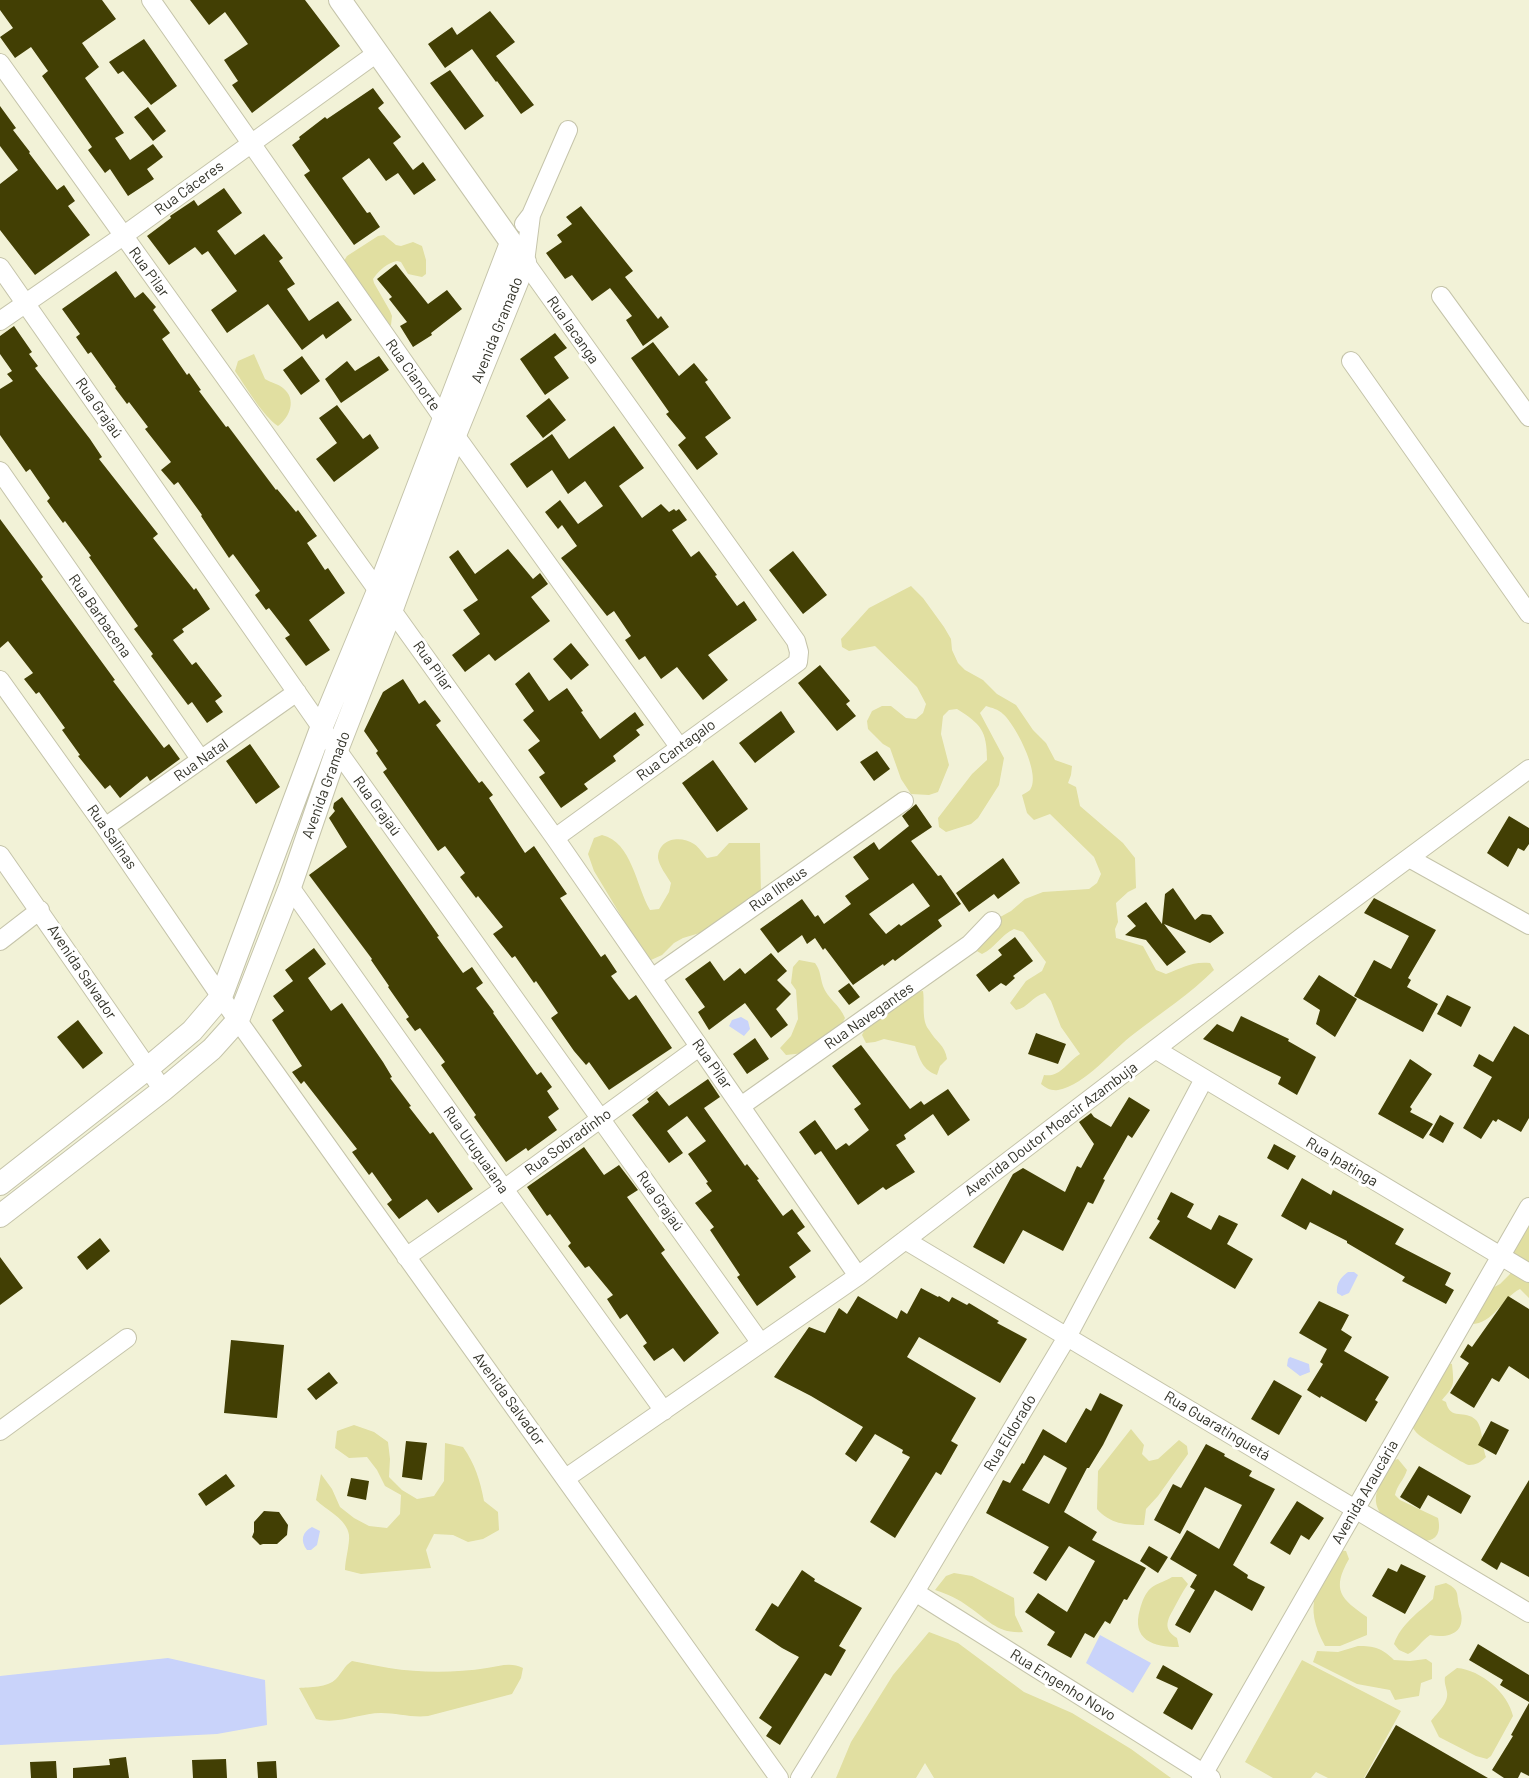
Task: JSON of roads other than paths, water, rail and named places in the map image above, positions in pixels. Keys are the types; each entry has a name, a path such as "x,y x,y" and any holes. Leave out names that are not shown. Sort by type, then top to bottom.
{"street":[{"name":"Rua Cianorte","path":"151,0 449,427 680,748"},
{"name":"Rua Iacanga","path":"340,0 796,641 799,652 798,662"},
{"name":"Rua Cáceres","path":"0,321 123,236 377,53"},
{"name":"Rua Pilar","path":"0,63 555,838 858,1276"},
{"path":"511,243 531,215 568,130"},
{"path":"525,262 531,215"},
{"name":"Avenida Gramado","path":"0,1216 163,1090 212,1049 238,1020 290,887 337,750 392,609 449,427 511,243"},
{"name":"Avenida Gramado","path":"0,1184 192,1031 221,997 322,726 449,427 525,262"},
{"name":"Rua Grajaú","path":"0,267 337,750 760,1342"},
{"path":"1441,296 1529,417"},
{"path":"1351,361 1529,614"},
{"name":"Rua Barbacena","path":"0,471 201,760"},
{"name":"Rua Cantagalo","path":"555,838 798,662"},
{"name":"Rua Salinas","path":"0,680 238,1020"},
{"name":"Rua Natal","path":"105,827 297,692"},
{"name":"Avenida Doutor Moacir Azambuja","path":"566,1478 858,1276 1155,1049 1529,769"},
{"name":"Rua Ilheus","path":"652,978 904,801"},
{"name":"Avenida Salvador","path":"0,855 40,909 163,1090"},
{"path":"1409,858 1529,925"},
{"name":"Rua Uruguaiana","path":"290,887 664,1411"},
{"path":"0,941 40,909"},
{"name":"Rua Navegantes","path":"741,1106 970,944 992,921"},
{"name":"Avenida Salvador","path":"238,1020 779,1778"},
{"name":"Rua Sobradinho","path":"406,1257 504,1189 699,1047"},
{"name":"Rua Ipatinga","path":"1155,1049 1529,1273"},
{"name":"Rua Eldorado","path":"800,1778 915,1592 1067,1337 1204,1079"},
{"name":"Avenida Araucária","path":"1205,1776 1529,1207"},
{"name":"Rua Guaratinguetá","path":"905,1240 1529,1613"},
{"path":"0,1431 127,1338"},
{"name":"Rua Engenho Novo","path":"915,1592 1205,1776"}],"water":[{"path":"741,1017 748,1021 750,1029 744,1036 729,1026 732,1020"},
{"path":"1348,1272 1358,1275 1349,1293 1342,1296 1337,1293 1337,1286"},
{"path":"1290,1357 1309,1364 1310,1372 1300,1376 1287,1366"},
{"path":"312,1527 320,1531 317,1545 307,1550 303,1537"},
{"path":"1100,1635 1151,1663 1133,1693 1086,1663"},
{"path":"168,1658 265,1680 267,1725 217,1734 0,1745 0,1676"}]}
